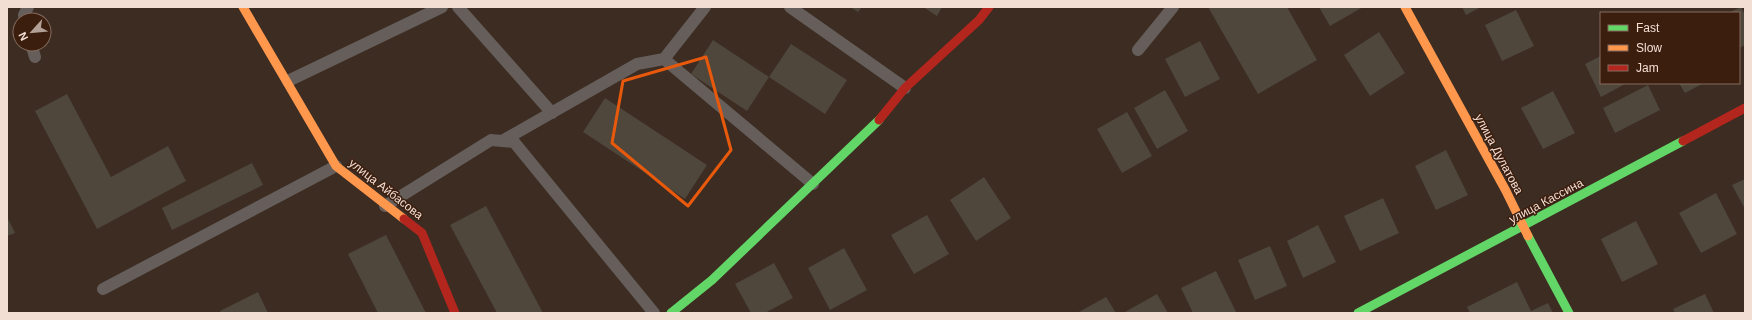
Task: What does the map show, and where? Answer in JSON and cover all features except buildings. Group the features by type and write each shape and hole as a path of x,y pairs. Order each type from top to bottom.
{"street":[{"name":"улица Айбасова","path":"243,7 288,81 336,166 422,233 455,313"},
{"path":"671,313 712,280 813,184 881,118 905,88 979,20 989,7"},
{"name":"улица Дулатова","path":"1405,7 1506,191 1523,227 1569,313"},
{"name":"улица Кассина","path":"1358,313 1523,227 1745,108"}],"lane":[{"path":"288,81 442,7"},
{"path":"458,7 552,113"},
{"path":"502,141 637,64 664,59 705,7"},
{"path":"790,7 905,88"},
{"path":"1138,50 1173,7"},
{"path":"33,52 35,57"},
{"path":"664,59 813,184"},
{"path":"386,206 491,140 514,142 654,313"},
{"path":"103,290 336,166"}],"highlighted area":[{"path":"706,57 731,150 688,206 612,143 623,81"}],"traffic: fast":[{"path":"671,313 712,280 879,120"},
{"path":"1358,313 1683,141"},
{"path":"1528,236 1569,313"}],"traffic: slow":[{"path":"243,7 336,166 404,219"},
{"path":"1405,7 1506,191 1528,236"}],"traffic: jam":[{"path":"879,120 905,88 979,20 989,7"},
{"path":"1683,141 1745,108"},
{"path":"404,219 422,233 455,313"}]}
